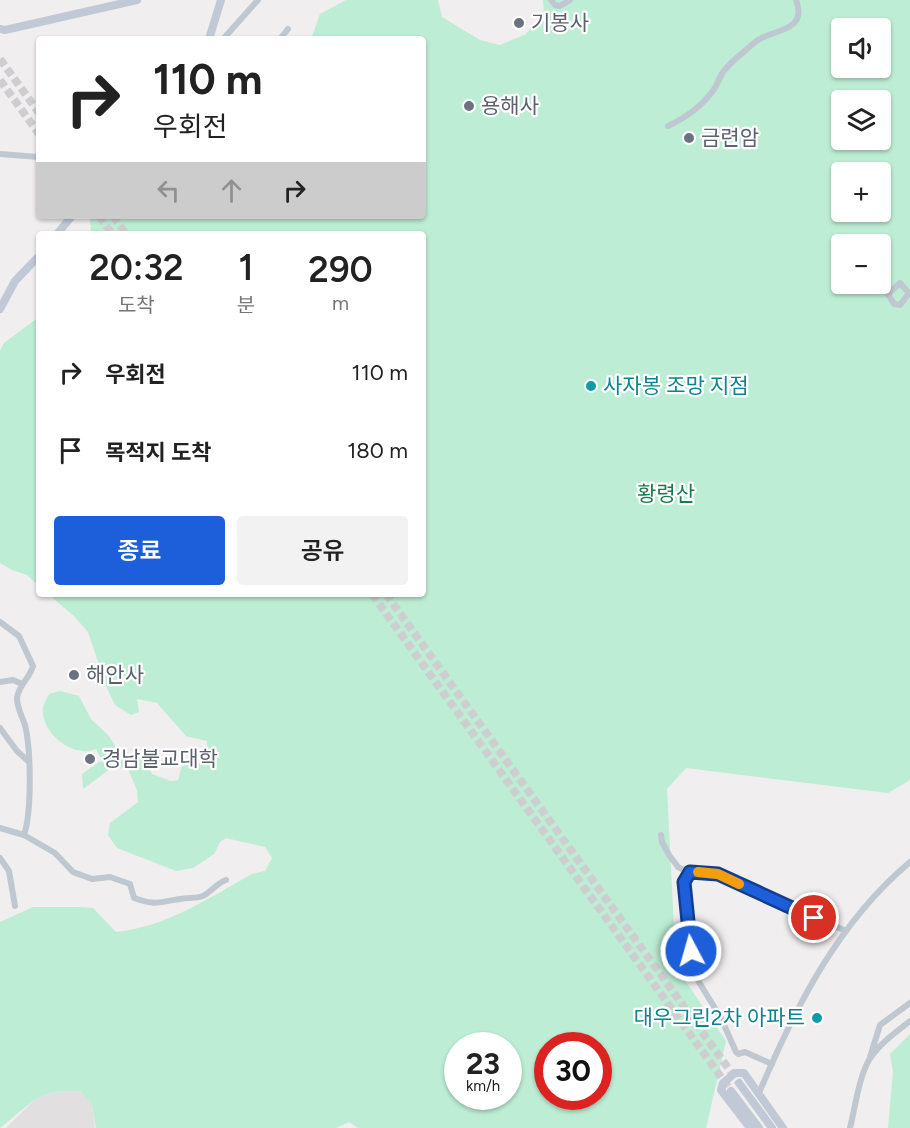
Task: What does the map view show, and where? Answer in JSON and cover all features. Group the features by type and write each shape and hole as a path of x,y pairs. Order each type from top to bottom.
{"main road":[{"path":"0,29 5,30 137,0"},
{"path":"210,36 221,0"},
{"path":"60,231 70,219"},
{"path":"0,309 15,281 36,259"},
{"path":"750,1128 720,1090 729,1077 740,1072 744,1073 783,1128"},
{"path":"739,1083 772,1128"},
{"path":"731,1091 759,1128"}],"street":[{"path":"226,36 258,0"},
{"path":"551,0 555,5 560,6 570,0"},
{"path":"668,126 686,118 698,107 712,93 724,71 757,40 782,32 792,25 798,13 796,0"},
{"path":"282,36 288,28"},
{"path":"0,154 36,157"},
{"path":"0,622 19,636 32,661 31,674 22,684 17,699 25,725 28,761 28,823 24,835"},
{"path":"0,682 13,680 22,684"},
{"path":"0,728 17,751 28,761"},
{"path":"0,828 24,835 55,853 73,872 92,879 110,877 130,884 134,898 151,904 181,898 196,898 226,879"},
{"path":"661,835 667,852 678,867 690,872 718,874 846,931"},
{"path":"0,858 9,871 15,906"},
{"path":"759,1093 786,1030 829,955 873,895 910,862"},
{"path":"690,872 684,882 694,974 721,1018 736,1052 738,1054 745,1052 772,1064"},
{"path":"850,1128 880,1025 910,1003"},
{"path":"869,1060 885,1042 910,1021"}],"shaded area":[{"path":"82,1091 92,1106 95,1128 6,1128 35,1099 53,1092"}],"green space":[{"name":"황령산","path":"346,0 438,0 442,17 480,40 500,45 526,34 544,14 543,0 910,0 910,780 888,793 686,768 667,789 676,967 726,1041 706,1128 358,1128 349,1122 336,1128 96,1128 92,1106 81,1091 53,1092 35,1099 0,1128 0,922 33,907 81,907 93,908 116,932 134,929 170,918 252,874 265,871 272,858 265,847 226,838 220,842 214,854 193,868 176,871 117,848 108,835 110,823 138,802 137,790 128,769 114,766 83,789 82,774 102,760 96,749 76,750 62,743 51,732 44,719 43,710 49,694 60,691 79,696 91,719 109,736 120,754 144,758 152,774 171,781 178,780 182,766 208,761 207,741 186,736 157,703 137,699 139,712 131,715 115,705 88,632 74,616 52,597 426,597 426,231 91,231 90,219 426,219 426,36 312,36 320,14"},
{"path":"36,319 36,583 27,575 0,563 0,351 4,343"},
{"path":"910,1034 910,1128 888,1128 893,1072 890,1054"}],"tunnel":[{"path":"0,59 36,109"},
{"path":"0,80 36,130"},
{"path":"101,219 110,231"},
{"path":"115,219 124,231"},
{"path":"374,597 731,1091"},
{"path":"388,597 739,1083"}],"slow traffic":[{"path":"698,872 718,874 739,884"}],"place":[{"name":"기봉사","path":"519,23"},
{"name":"용해사","path":"469,106"},
{"name":"금련암","path":"689,138"},
{"name":"사자봉 조망 지점","path":"591,386"},
{"name":"해안사","path":"74,675"},
{"name":"경남불교대학","path":"90,759"},
{"name":"대우그린2차 아파트","path":"817,1018"}],"route":[{"path":"691,951 684,882 690,872 718,874 814,918"}]}
